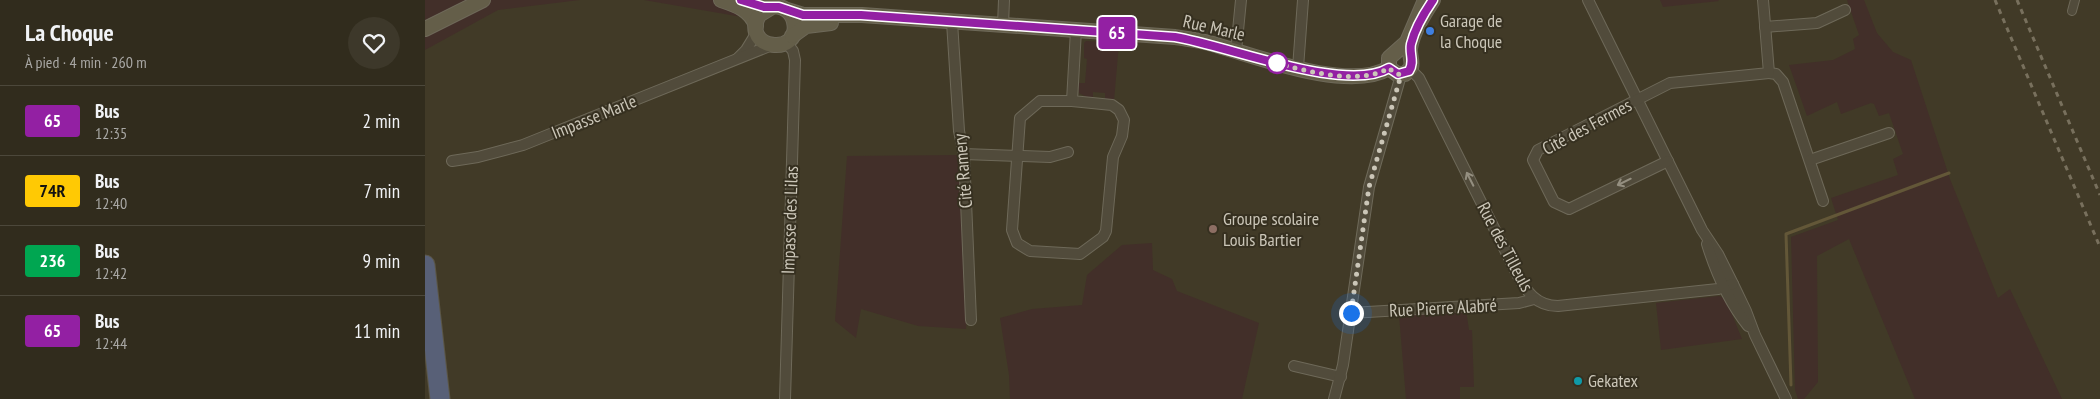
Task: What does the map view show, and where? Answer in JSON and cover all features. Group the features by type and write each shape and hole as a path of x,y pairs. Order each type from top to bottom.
{"highway":[{"path":"425,265 440,399"}],"main road":[{"path":"427,28 483,0"},
{"path":"721,0 745,10 753,18 756,29 761,40 772,45 789,39 795,24 791,15 780,6 761,12 756,29"},
{"name":"Rue Marle","path":"741,0 764,7 780,6 803,15 847,14 1175,37 1237,51 1298,68 1352,76 1379,73 1403,67"},
{"path":"1403,67 1404,51 1396,51 1407,42 1425,0"},
{"path":"1403,67 1421,19 1433,0"},
{"name":"Rue Marle","path":"789,39 804,27 811,25 877,17"}],"street":[{"path":"1003,25 1004,0"},
{"path":"1237,51 1241,0"},
{"path":"1298,68 1303,0"},
{"path":"1588,0 1702,230 1718,254 1729,286 1746,311 1755,335 1786,399"},
{"path":"1763,0 1769,73"},
{"path":"2072,10 2075,0"},
{"path":"1765,27 1817,23 1845,10"},
{"name":"Cité Ramery","path":"952,22 959,131 964,154 971,320"},
{"name":"Impasse Marle","path":"733,61 746,50 756,29"},
{"path":"1072,101 1076,30"},
{"name":"Impasse des Lilas","path":"785,399 795,60 789,39"},
{"name":"Impasse Marle","path":"452,161 478,157 523,145 772,45"},
{"path":"1334,399 1341,377 1369,187 1403,67"},
{"name":"Rue des Tilleuls","path":"1403,67 1419,78 1517,274 1534,299 1548,305 1559,306 1729,286"},
{"path":"1638,99 1676,82 1769,73 1776,74 1783,82 1823,201"},
{"name":"Cité des Fermes","path":"1638,99 1537,150 1533,160 1554,202 1569,209 1668,161"},
{"path":"1044,100 1072,101 1112,105 1119,110 1124,120 1122,136 1113,157 1107,228 1103,237 1084,252 1076,255 1029,251 1017,243 1012,230 1020,118 1036,103 1044,100"},
{"path":"1810,160 1889,133"},
{"path":"964,154 1050,158 1068,152"},
{"name":"Rue Pierre Alabré","path":"1351,313 1519,303 1534,299"},
{"path":"1294,366 1341,377"}],"shaded area":[{"path":"425,0 580,0 498,10 425,50"},
{"path":"644,0 748,0 742,17"},
{"path":"1660,0 1718,0 1719,1 1663,7"},
{"path":"1847,0 1864,0 1877,33 1893,52 1911,60 1950,179 1998,298 2010,289 2062,399 1915,399 1849,239 1817,256 1818,382 1804,399 1798,399 1795,390 1791,237 1838,220 1831,198 1898,175 1893,159 1903,154 1889,113 1879,116 1874,104 1871,103 1841,114 1837,102 1807,116 1789,65 1833,60 1855,49 1853,39 1859,35"},
{"path":"1086,41 1119,43 1114,101 1105,100 1105,93 1093,92 1093,100 1079,93 1078,83 1085,83 1087,59 1084,58 1084,43"},
{"path":"961,155 968,304 966,329 918,326 861,309 856,338 835,321 847,156"},
{"path":"1152,243 1153,270 1172,279 1177,291 1259,323 1242,399 1010,399 1009,375 1000,318 1032,309 1082,305 1087,275 1122,245"},
{"path":"1719,296 1727,302 1742,339 1661,350 1656,303"},
{"path":"1466,309 1469,330 1472,330 1474,387 1460,387 1460,399 1406,399 1399,315"}],"waterway":[{"path":"1791,385 1786,234 1949,173"}],"railway":[{"path":"1995,0 2100,247"},
{"path":"2017,0 2100,195"}],"bus line":[{"name":"65","path":"741,0 764,7 779,7 803,15 847,14 1175,37 1199,41 1313,72 1352,76 1379,73 1389,68 1398,74 1407,73 1412,63 1410,49 1413,39 1421,19 1433,0"}],"place":[{"name":"Garage de la Choque","path":"1430,31"},
{"name":"Groupe scolaire Louis Bartier","path":"1213,229"},
{"name":"Gekatex","path":"1578,381"}],"route":[{"path":"1277,63 1273,62 1286,66 1313,72 1352,76 1379,73 1389,68 1394,73 1401,75 1369,187 1351,313"}]}
